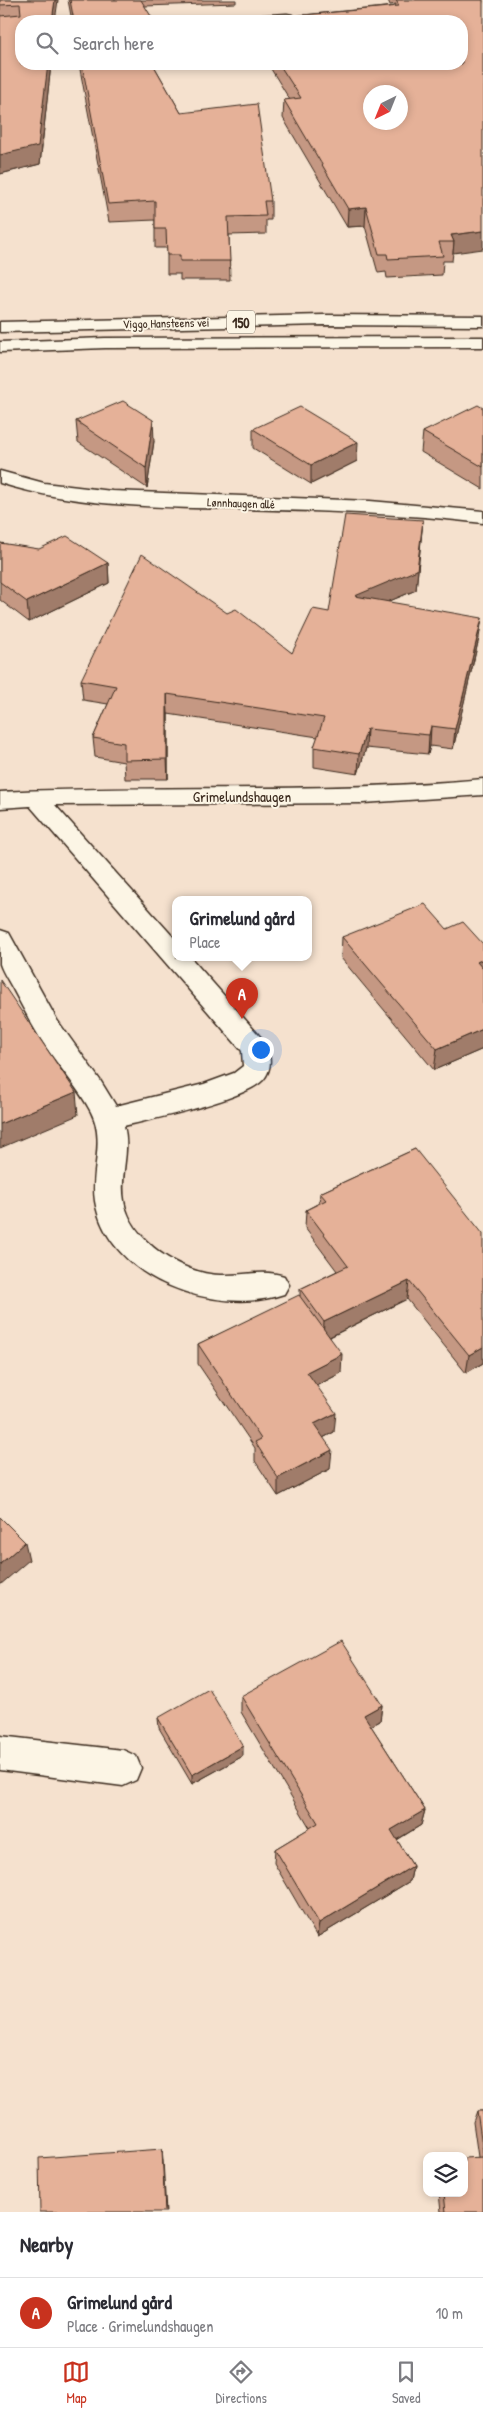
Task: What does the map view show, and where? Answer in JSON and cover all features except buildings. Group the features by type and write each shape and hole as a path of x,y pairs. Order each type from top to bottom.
{"main road":[{"name":"Viggo Hansteens vei","path":"0,327 324,320 483,321"},
{"name":"Viggo Hansteens vei","path":"0,347 332,341 483,342"},
{"name":"Lønnhaugen allé","path":"0,477 35,487 92,496 394,508 483,517"},
{"name":"Grimelundshaugen","path":"0,800 72,795 320,796 444,792 483,787"},
{"path":"36,798 172,953"},
{"path":"0,939 54,1038 94,1091 108,1119 114,1140 108,1183 109,1203 116,1223 132,1243 158,1267 192,1283 213,1287 274,1285"},
{"path":"108,1119 229,1086 252,1074 258,1062 255,1048 179,961"},
{"path":"0,1753 123,1768"}],"place":[{"name":"Grimelund gård","path":"242,1019"}]}
